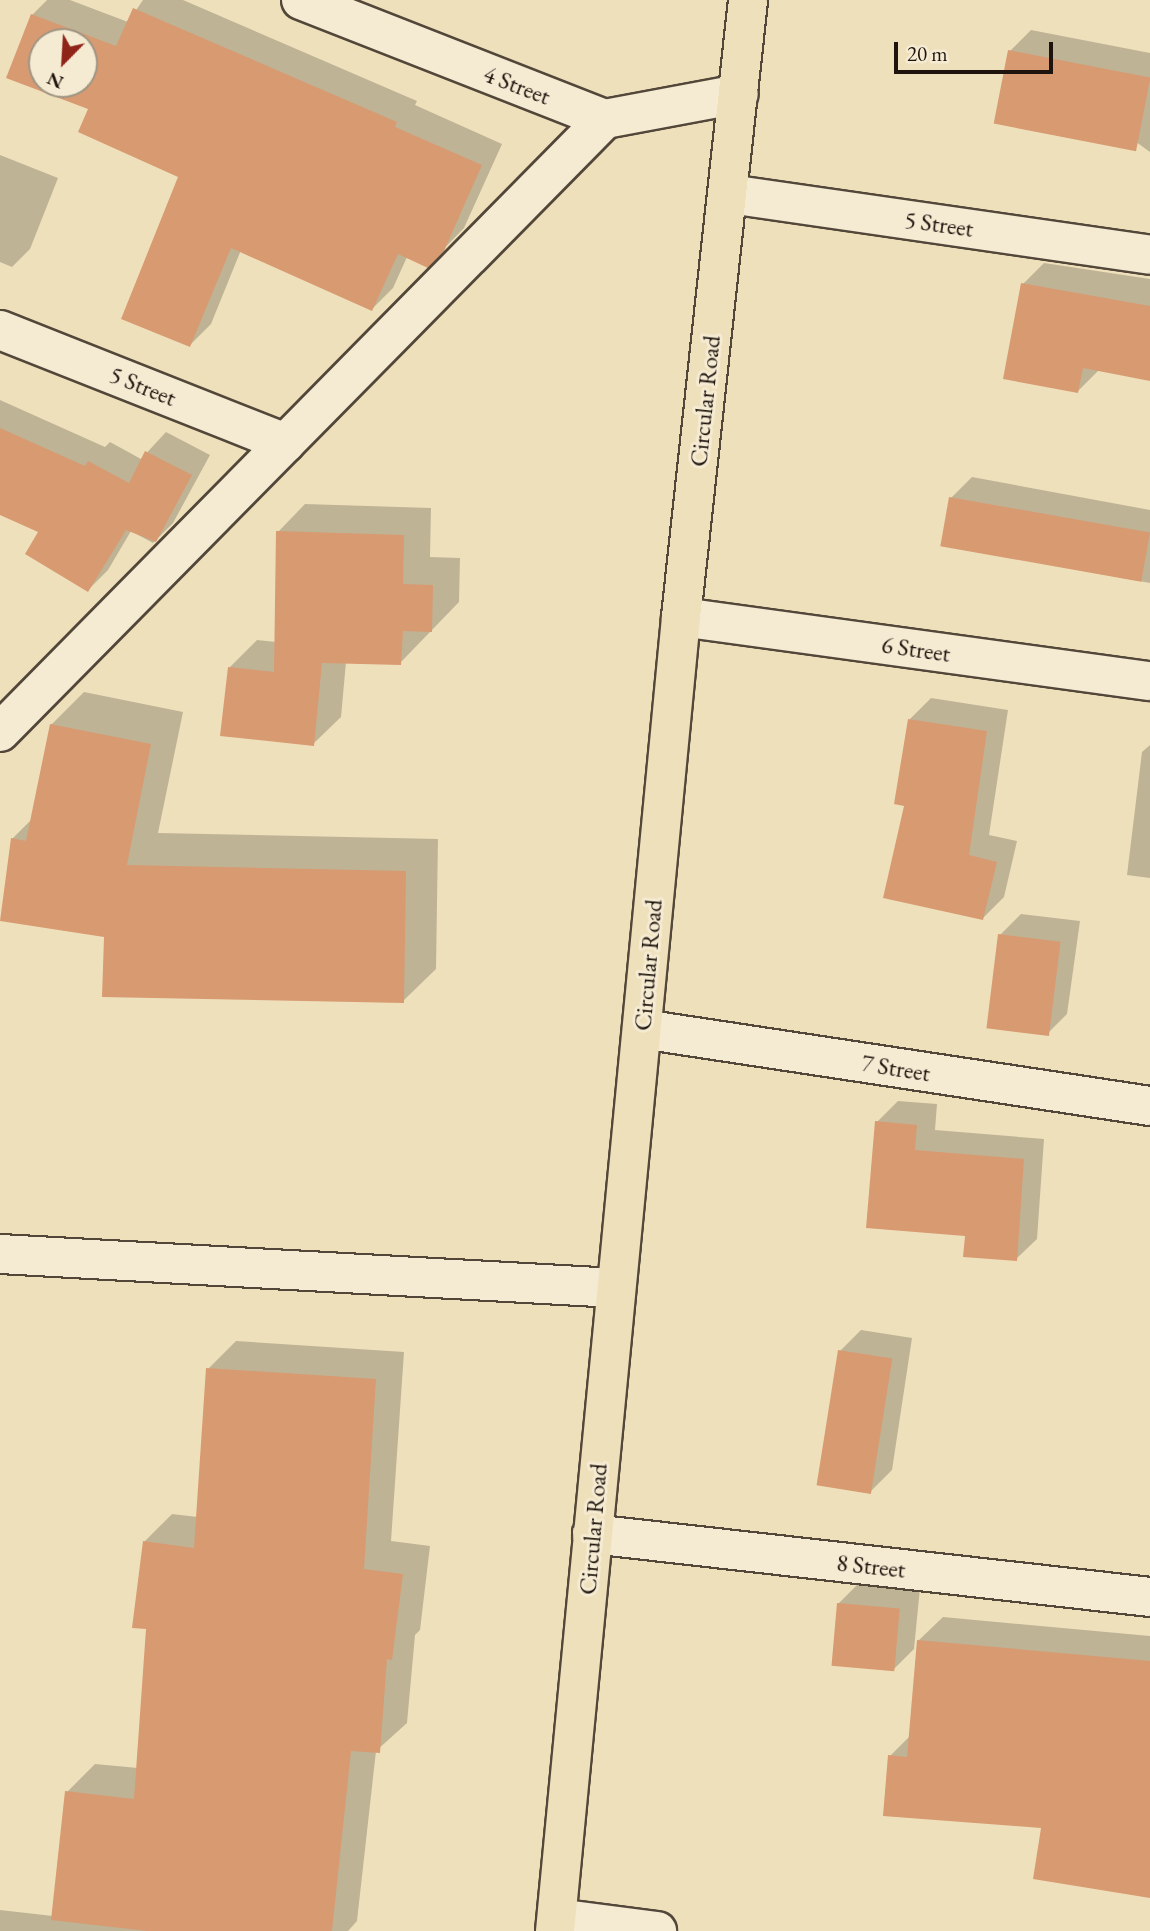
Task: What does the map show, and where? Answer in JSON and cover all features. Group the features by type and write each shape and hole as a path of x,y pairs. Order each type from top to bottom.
{"main road":[{"name":"Circular Road","path":"556,1924 681,617 748,0"}],"street":[{"name":"4 Street","path":"301,0 605,119"},
{"path":"0,732 605,119 739,94"},
{"name":"5 Street","path":"729,194 1150,255"},
{"name":"5 Street","path":"0,330 285,443"},
{"name":"6 Street","path":"681,617 1150,681"},
{"name":"7 Street","path":"642,1029 1150,1106"},
{"path":"0,1254 616,1288"},
{"name":"8 Street","path":"592,1534 1150,1597"},
{"path":"556,1924 657,1931"}],"building":[{"path":"133,8 397,122 395,127 482,165 444,251 428,268 398,254 372,311 231,248 190,347 121,319 178,177 78,132 88,109 59,98 98,98 98,39 116,46"},
{"path":"31,14 68,28 28,28 28,86 6,78"},
{"path":"1008,50 1150,78 1136,151 994,124"},
{"path":"1021,283 1150,306 1150,381 1083,368 1078,393 1003,379"},
{"path":"0,428 85,466 88,461 129,483 145,451 192,475 156,542 126,530 88,592 25,554 38,532 0,515"},
{"path":"949,497 1150,532 1141,582 940,546"},
{"path":"276,531 404,535 403,584 433,585 432,632 403,631 401,665 322,663 314,746 220,736 228,667 274,672"},
{"path":"908,719 987,731 969,855 997,862 983,920 883,898 904,806 894,804"},
{"path":"50,724 151,744 127,865 406,871 404,1003 102,997 104,937 0,921 11,838 26,841"},
{"path":"998,934 1061,942 1049,1036 986,1028"},
{"path":"875,1121 917,1125 915,1150 1024,1159 1017,1261 963,1257 965,1236 866,1228"},
{"path":"838,1350 892,1359 871,1494 817,1485"},
{"path":"206,1368 376,1379 364,1569 403,1574 392,1660 387,1659 380,1753 351,1751 332,1931 147,1931 51,1920 65,1791 134,1799 146,1629 132,1628 143,1541 194,1548"},
{"path":"837,1603 900,1608 894,1671 832,1666"},
{"path":"917,1640 1150,1661 1150,1898 1033,1879 1041,1828 883,1816 888,1755 907,1757"}]}
